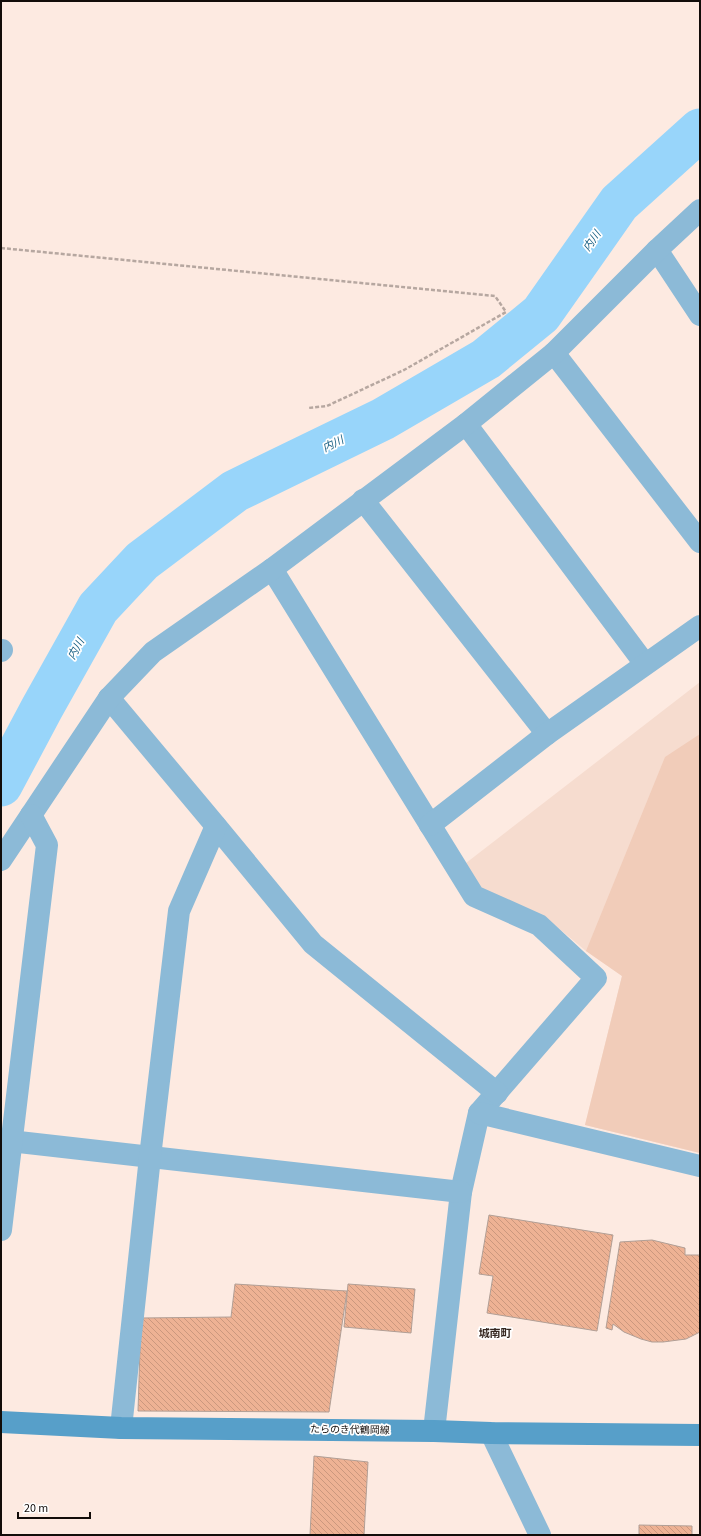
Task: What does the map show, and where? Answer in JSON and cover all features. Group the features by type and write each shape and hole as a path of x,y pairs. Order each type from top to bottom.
{"main road":[{"name":"たらのき代鶴岡線","path":"1,1422 121,1428 700,1435"}],"street":[{"path":"1,860 109,698 153,652 272,569 466,424 554,353 657,250 700,210"},
{"path":"657,250 700,315"},
{"path":"554,353 700,542"},
{"path":"466,424 645,664"},
{"path":"363,500 547,734"},
{"path":"272,569 474,896 539,925 596,978 479,1113 462,1192 434,1431"},
{"path":"430,825 547,734 700,626"},
{"path":"109,698 313,944 497,1093"},
{"path":"1,1230 6,1141 47,845 31,815"},
{"path":"121,1428 150,1157 179,911 216,826"},
{"path":"479,1113 700,1166"},
{"path":"6,1141 462,1192"},
{"path":"491,1433 540,1535"}],"path":[{"path":"1,248 495,296 506,312 404,370 327,406 308,408"}],"shaded area":[{"path":"700,682 700,1153 585,1125 622,976 586,951 544,916 481,888 466,863"},
{"path":"700,734 700,1153 585,1125 622,976 586,951 665,757"}],"building":[{"path":"489,1215 613,1235 597,1331 487,1313 493,1276 479,1274"},
{"path":"652,1240 685,1248 685,1255 700,1255 700,1332 686,1339 652,1342 624,1332 613,1324 612,1330 606,1328 620,1242"},
{"path":"235,1284 347,1291 329,1412 138,1411 141,1318 231,1317"},
{"path":"348,1284 415,1289 411,1333 344,1327"},
{"path":"314,1456 368,1462 364,1535 310,1535"},
{"path":"639,1525 692,1526 692,1535 639,1535"}],"waterway":[{"name":"内川","path":"1,785 98,608 142,561 235,491 383,419 486,359 541,314 619,203 700,130"}],"district":[{"name":"城南町","path":"495,1333"}]}
